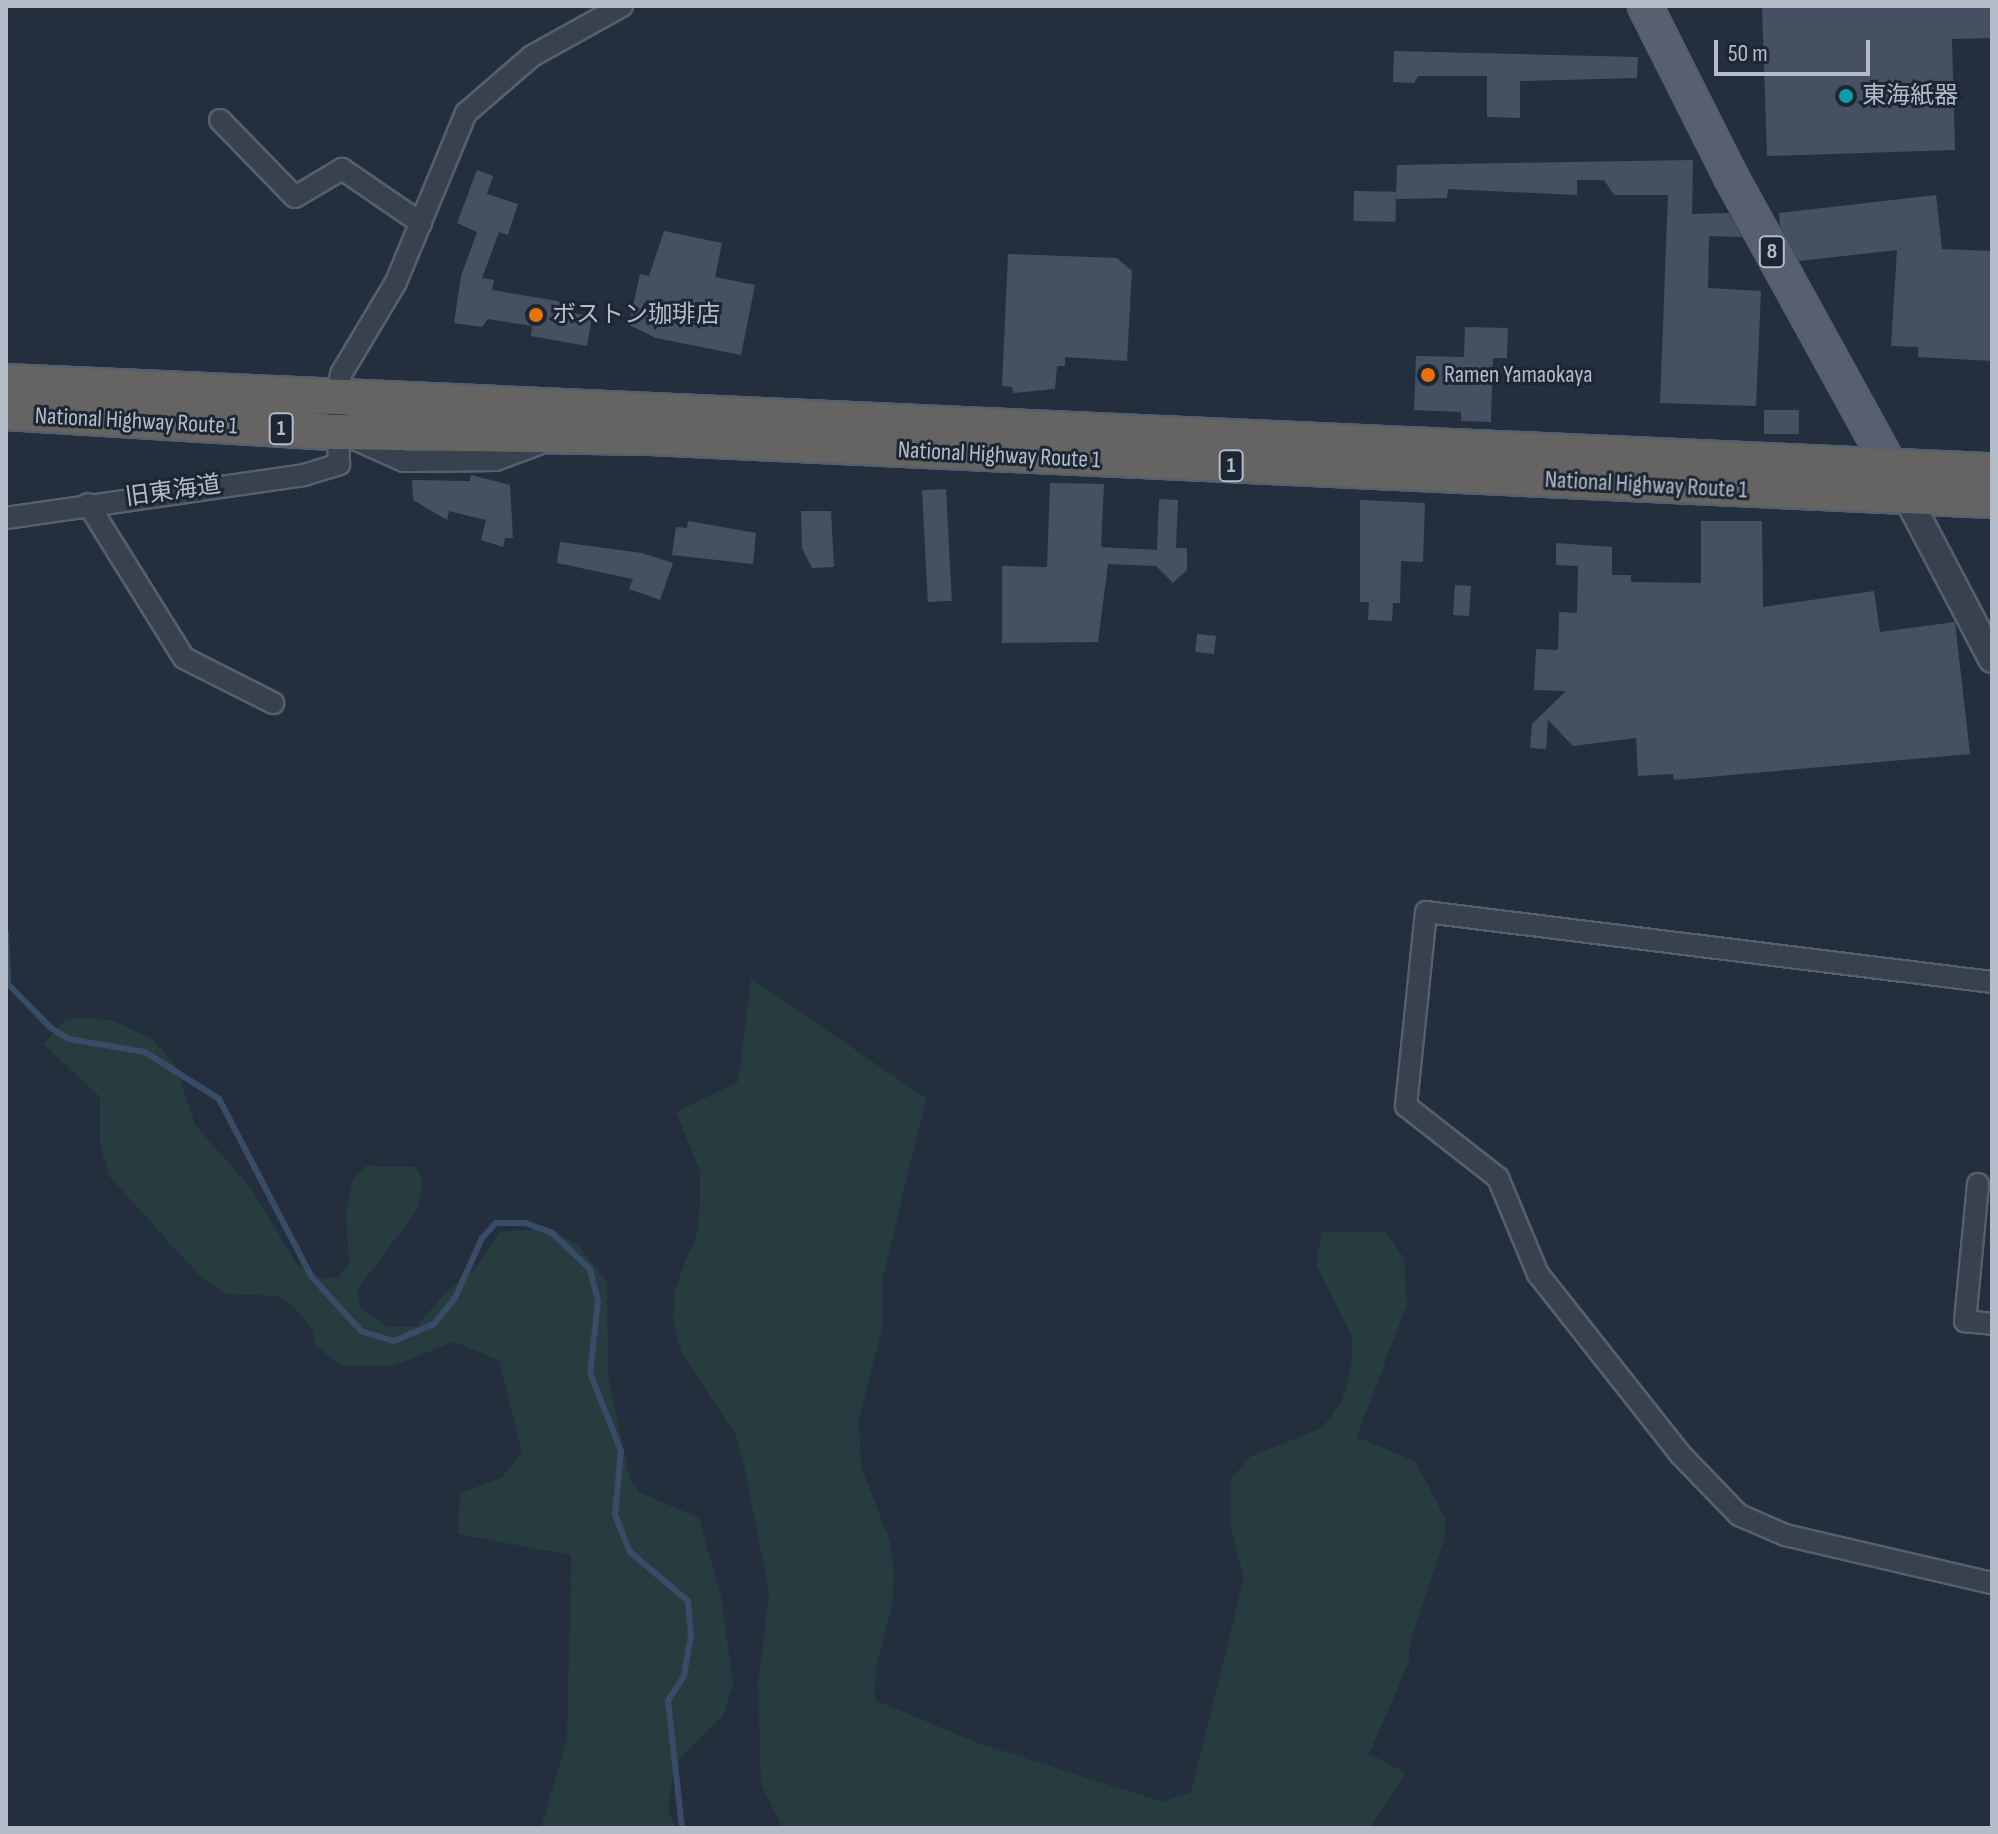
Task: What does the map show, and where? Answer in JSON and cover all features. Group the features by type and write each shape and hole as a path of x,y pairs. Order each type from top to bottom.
{"highway":[{"name":"National Highway Route 1","path":"6,382 337,432 1029,443 1525,465 1992,500"},
{"name":"National Highway Route 1","path":"6,412 337,432 1029,443"},
{"name":"National Highway Route 1","path":"1525,465 1887,465 1992,471"}],"main road":[{"name":"8","path":"1645,6 1887,465 1906,495"}],"street":[{"path":"556,437 496,460 404,461 337,432 341,374 396,282 466,113 532,56 622,6"},
{"path":"220,120 295,197 342,169 421,223"},
{"name":"旧東海道","path":"6,518 304,475 337,432"},
{"path":"1906,495 1992,659"},
{"path":"88,504 184,658 273,703"},
{"path":"1992,982 1426,912 1406,1106 1498,1178 1538,1274 1663,1434 1739,1515 1785,1535 1992,1583"},
{"path":"1978,1184 1965,1321 1992,1324"}],"green space":[{"path":"751,979 926,1098 882,1282 882,1329 859,1419 861,1466 890,1541 894,1575 892,1606 876,1669 875,1700 978,1743 1162,1802 1191,1792 1244,1577 1231,1530 1230,1480 1251,1456 1322,1428 1341,1403 1351,1370 1352,1337 1316,1264 1322,1232 1386,1232 1404,1258 1407,1304 1357,1437 1416,1462 1445,1518 1446,1534 1409,1646 1409,1662 1369,1754 1406,1773 1370,1828 783,1828 761,1784 758,1686 769,1592 744,1465 735,1434 682,1353 673,1321 674,1291 697,1233 700,1203 700,1171 676,1112 738,1082"},
{"path":"79,1018 112,1020 152,1039 174,1063 196,1126 251,1188 298,1266 324,1279 339,1277 349,1264 346,1213 353,1179 366,1166 415,1167 423,1179 417,1210 357,1290 360,1306 385,1326 416,1327 446,1292 473,1272 500,1232 549,1228 578,1245 607,1282 608,1375 630,1480 641,1493 699,1518 722,1600 733,1687 722,1717 674,1765 668,1811 676,1828 541,1828 567,1739 571,1555 458,1534 460,1494 502,1477 522,1453 499,1360 454,1342 392,1366 342,1366 316,1346 312,1329 291,1304 277,1296 228,1294 201,1277 109,1176 100,1145 100,1097 43,1044 64,1021"}],"building":[{"name":"東海紙器","path":"1762,6 1992,6 1992,38 1952,39 1955,150 1767,156"},
{"path":"1394,51 1638,57 1637,78 1520,81 1520,118 1487,117 1487,76 1418,76 1414,83 1393,82"},
{"path":"1693,160 1692,214 1729,213 1742,237 1709,236 1708,288 1761,291 1756,406 1660,403 1668,195 1614,195 1604,180 1577,180 1577,195 1448,189 1447,198 1396,199 1397,165"},
{"path":"477,170 493,176 487,194 518,204 508,235 499,232 482,278 494,280 492,290 576,304 574,313 592,317 587,346 531,336 532,326 488,319 482,327 454,323 461,276 477,232 457,223"},
{"path":"1354,191 1396,192 1395,222 1353,221"},
{"path":"1936,195 1942,249 1992,251 1992,361 1918,357 1918,347 1891,346 1897,250 1799,261 1780,227 1779,213"},
{"path":"664,231 722,243 715,277 755,285 741,355 656,338 629,325 640,274 649,276"},
{"path":"1008,254 1117,258 1132,271 1127,361 1065,357 1065,366 1057,366 1055,389 1013,393 1012,387 1002,386"},
{"path":"1465,327 1508,328 1507,358 1493,358 1491,422 1461,421 1461,412 1414,410 1416,356 1464,357"},
{"path":"1764,410 1799,410 1799,434 1764,434"},
{"path":"471,475 510,485 513,538 505,538 503,547 481,540 486,520 449,511 447,520 413,500 412,480 470,481"},
{"path":"1050,483 1104,484 1101,547 1157,550 1159,499 1178,500 1176,548 1187,548 1187,570 1173,583 1156,566 1108,564 1098,642 1002,643 1002,566 1047,567"},
{"path":"946,489 952,601 928,602 922,490"},
{"path":"1360,500 1425,503 1423,562 1401,561 1400,603 1393,603 1392,621 1368,620 1369,602 1360,602"},
{"path":"801,511 831,511 834,567 812,568 802,548"},
{"path":"688,521 756,533 753,564 672,555 676,527 687,528"},
{"path":"1701,521 1762,521 1763,607 1874,591 1880,632 1955,622 1970,754 1674,780 1673,774 1638,776 1636,738 1573,746 1548,720 1546,749 1530,748 1532,724 1566,691 1534,690 1536,649 1558,650 1559,612 1577,613 1578,566 1556,565 1556,543 1612,547 1612,575 1631,575 1631,582 1701,583"},
{"path":"560,542 642,553 673,563 660,600 629,589 633,579 557,563"},
{"path":"1455,585 1471,586 1469,616 1453,615"},
{"path":"1197,634 1216,636 1214,654 1195,652"}],"waterway":[{"path":"6,933 8,984 51,1028 69,1039 145,1052 219,1099 311,1276 361,1331 394,1341 434,1324 455,1298 482,1238 496,1223 525,1223 552,1233 590,1269 598,1301 590,1373 621,1451 615,1515 630,1552 688,1601 691,1635 684,1676 668,1701 682,1828"}],"place":[{"name":"東海紙器","path":"1846,96"},
{"name":"ボストン珈琲店","path":"536,315"},
{"name":"Ramen Yamaokaya","path":"1428,375"}]}
